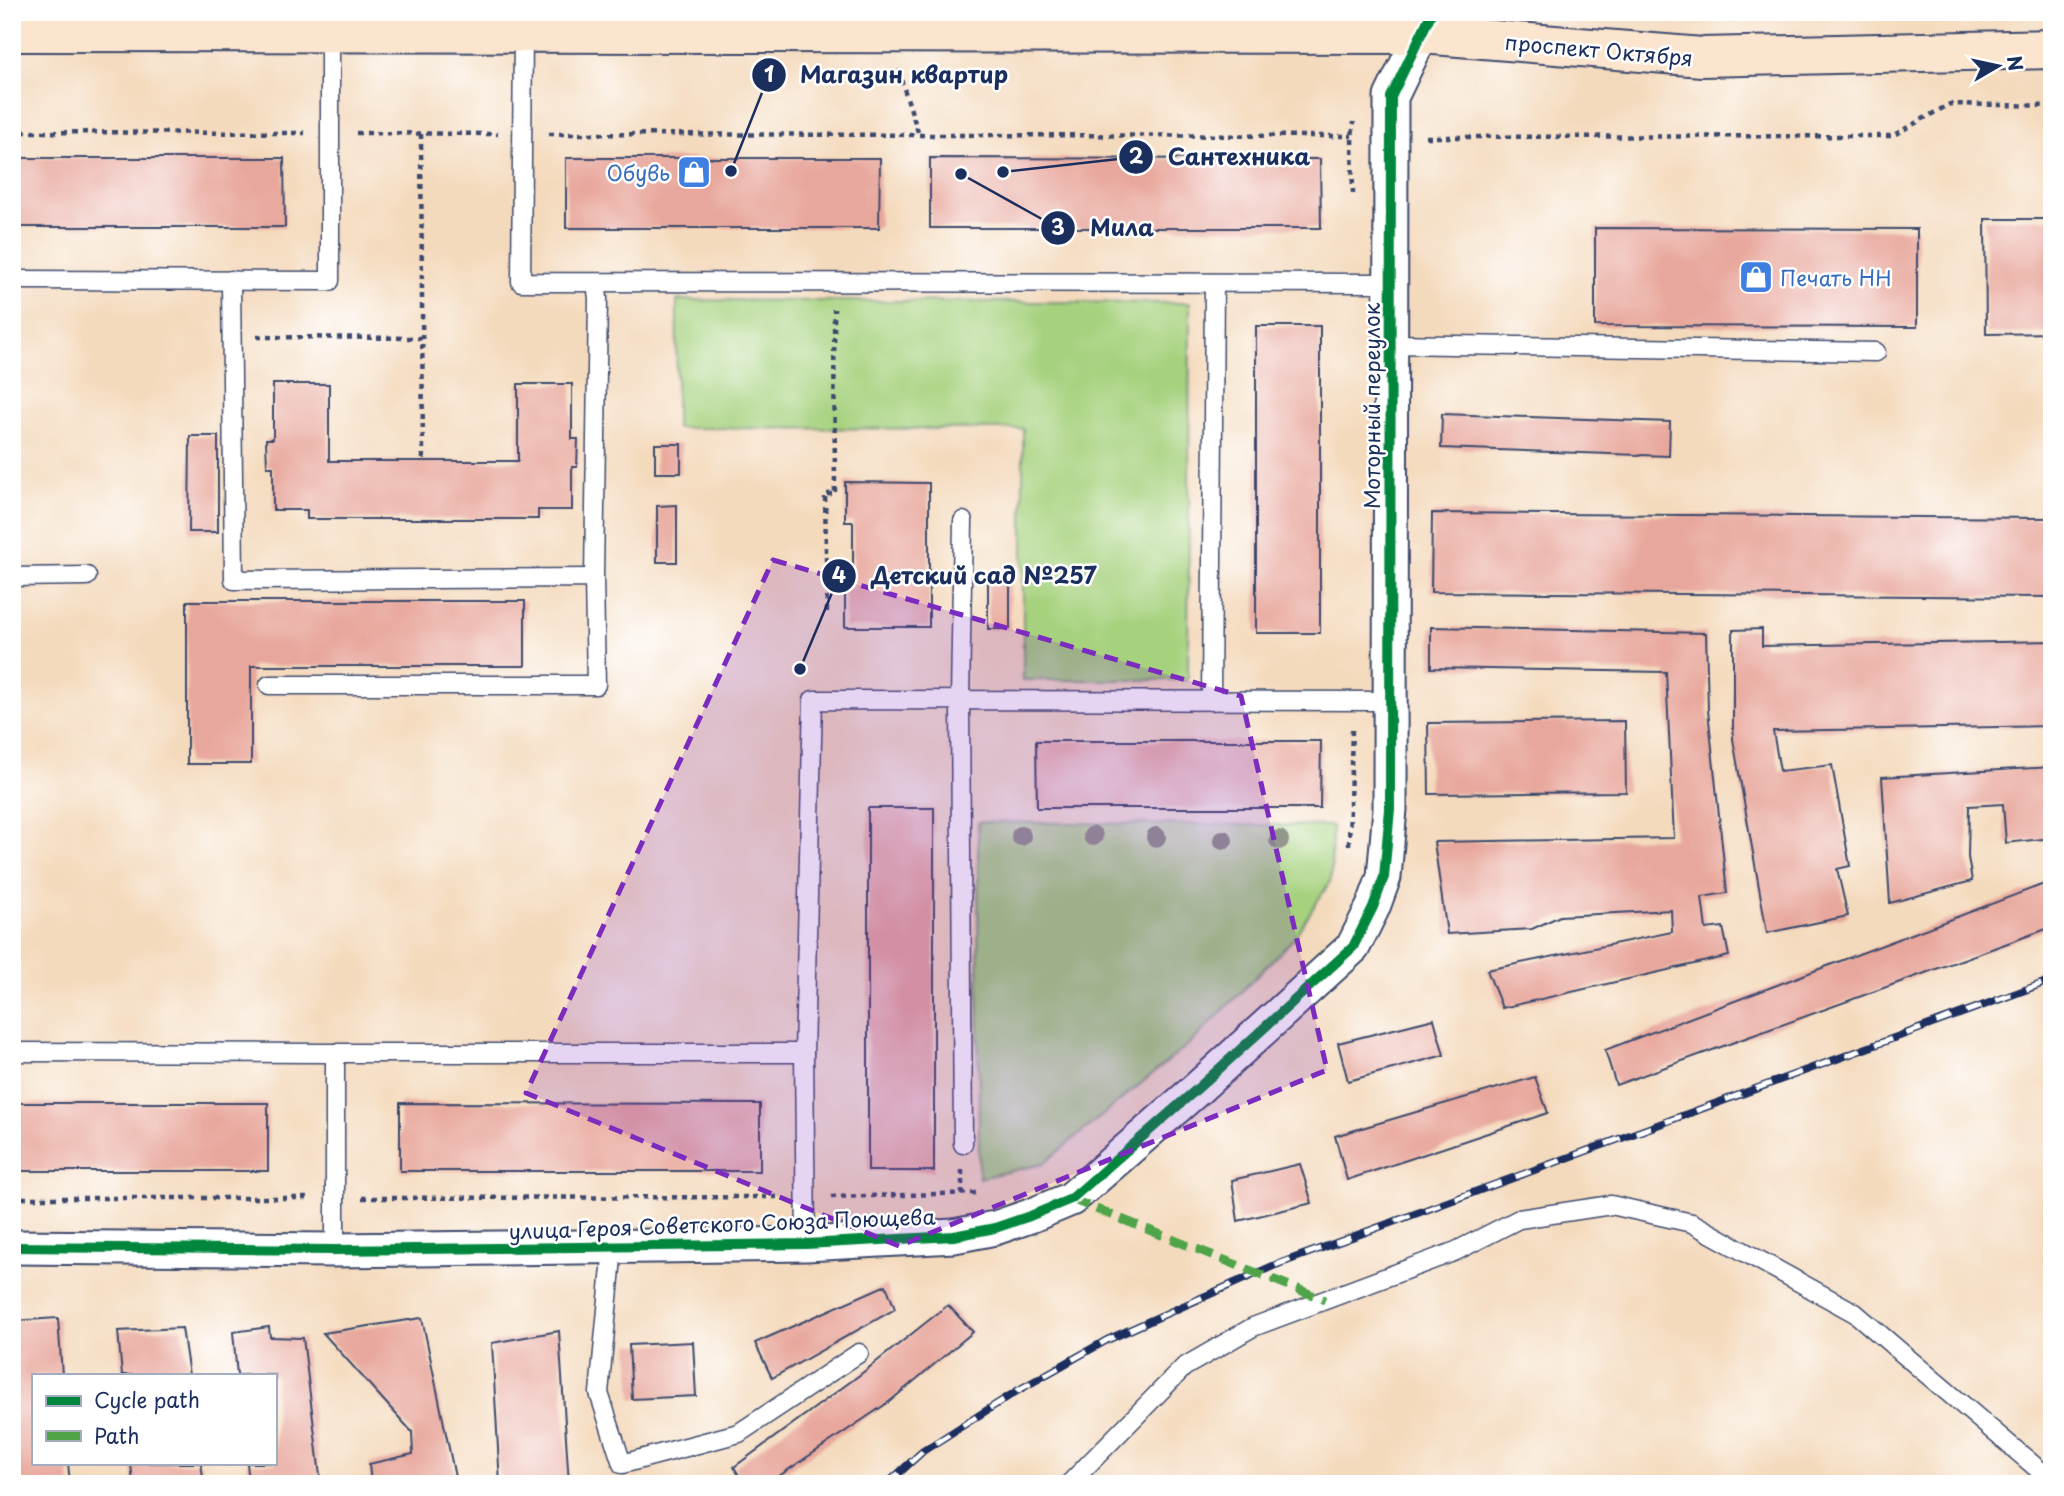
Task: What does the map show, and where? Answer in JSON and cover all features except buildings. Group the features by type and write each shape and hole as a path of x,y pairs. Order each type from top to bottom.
{"main road":[{"name":"проспект Октября","path":"12,32 117,22 330,33 523,33 725,23 886,34 1427,23 1702,57 2052,50"}],"street":[{"name":"Моторный переулок","path":"1390,809 1391,97 1427,23"},
{"name":"улица Героя Советского Союза Поющева","path":"12,1247 335,1250 806,1244 954,1236 995,1228 1071,1199 1353,947 1384,877 1390,809"}],"lane":[{"path":"12,280 330,281 330,33"},
{"path":"523,33 521,282 1390,283"},
{"path":"230,280 234,580 594,578"},
{"path":"269,685 596,685 596,283"},
{"path":"1211,701 1214,283"},
{"path":"1390,344 1876,352"},
{"path":"962,1144 960,700 963,521"},
{"path":"12,577 87,576"},
{"path":"806,1244 804,1053 813,700 1391,701"},
{"path":"12,1052 804,1053"},
{"path":"335,1054 335,1250"},
{"path":"1069,1484 1184,1367 1254,1326 1456,1251 1519,1219 1611,1205 1692,1223 1855,1312 2052,1481"},
{"path":"613,1247 599,1393 622,1464 739,1433 859,1353"}],"path":[{"path":"886,34 919,135"},
{"path":"1425,137 1892,136 1950,104 2052,106"},
{"path":"12,132 1360,136"},
{"path":"421,134 423,461"},
{"path":"827,612 825,494 835,494 833,283"},
{"path":"232,337 422,338"},
{"path":"12,1198 806,1197 962,1195 987,1192"}],"highlighted area":[{"path":"773,560 1241,696 1327,1070 899,1246 526,1093"}],"green space":[{"path":"677,300 1190,303 1188,680 1023,680 1023,429 676,428"},
{"path":"978,822 1332,826 1331,880 1293,939 1195,1039 1043,1164 979,1178"}],"railway":[{"path":"887,1484 923,1451 1017,1391 1107,1340 1273,1266 2052,980"}],"marked path":[{"path":"1071,1199 1325,1300"}],"cycle path":[{"path":"12,1247 335,1250 806,1244 954,1236 995,1228 1071,1199 1353,947 1384,877 1390,809 1391,97 1432,12"}],"place":[{"name":"Магазин квартир","path":"731,171"},
{"name":"Обувь","path":"694,172"},
{"name":"Сантехника","path":"1003,172"},
{"name":"Мила","path":"961,174"},
{"name":"Печать НН","path":"1756,277"},
{"name":"Детский сад №257","path":"800,669"}]}
